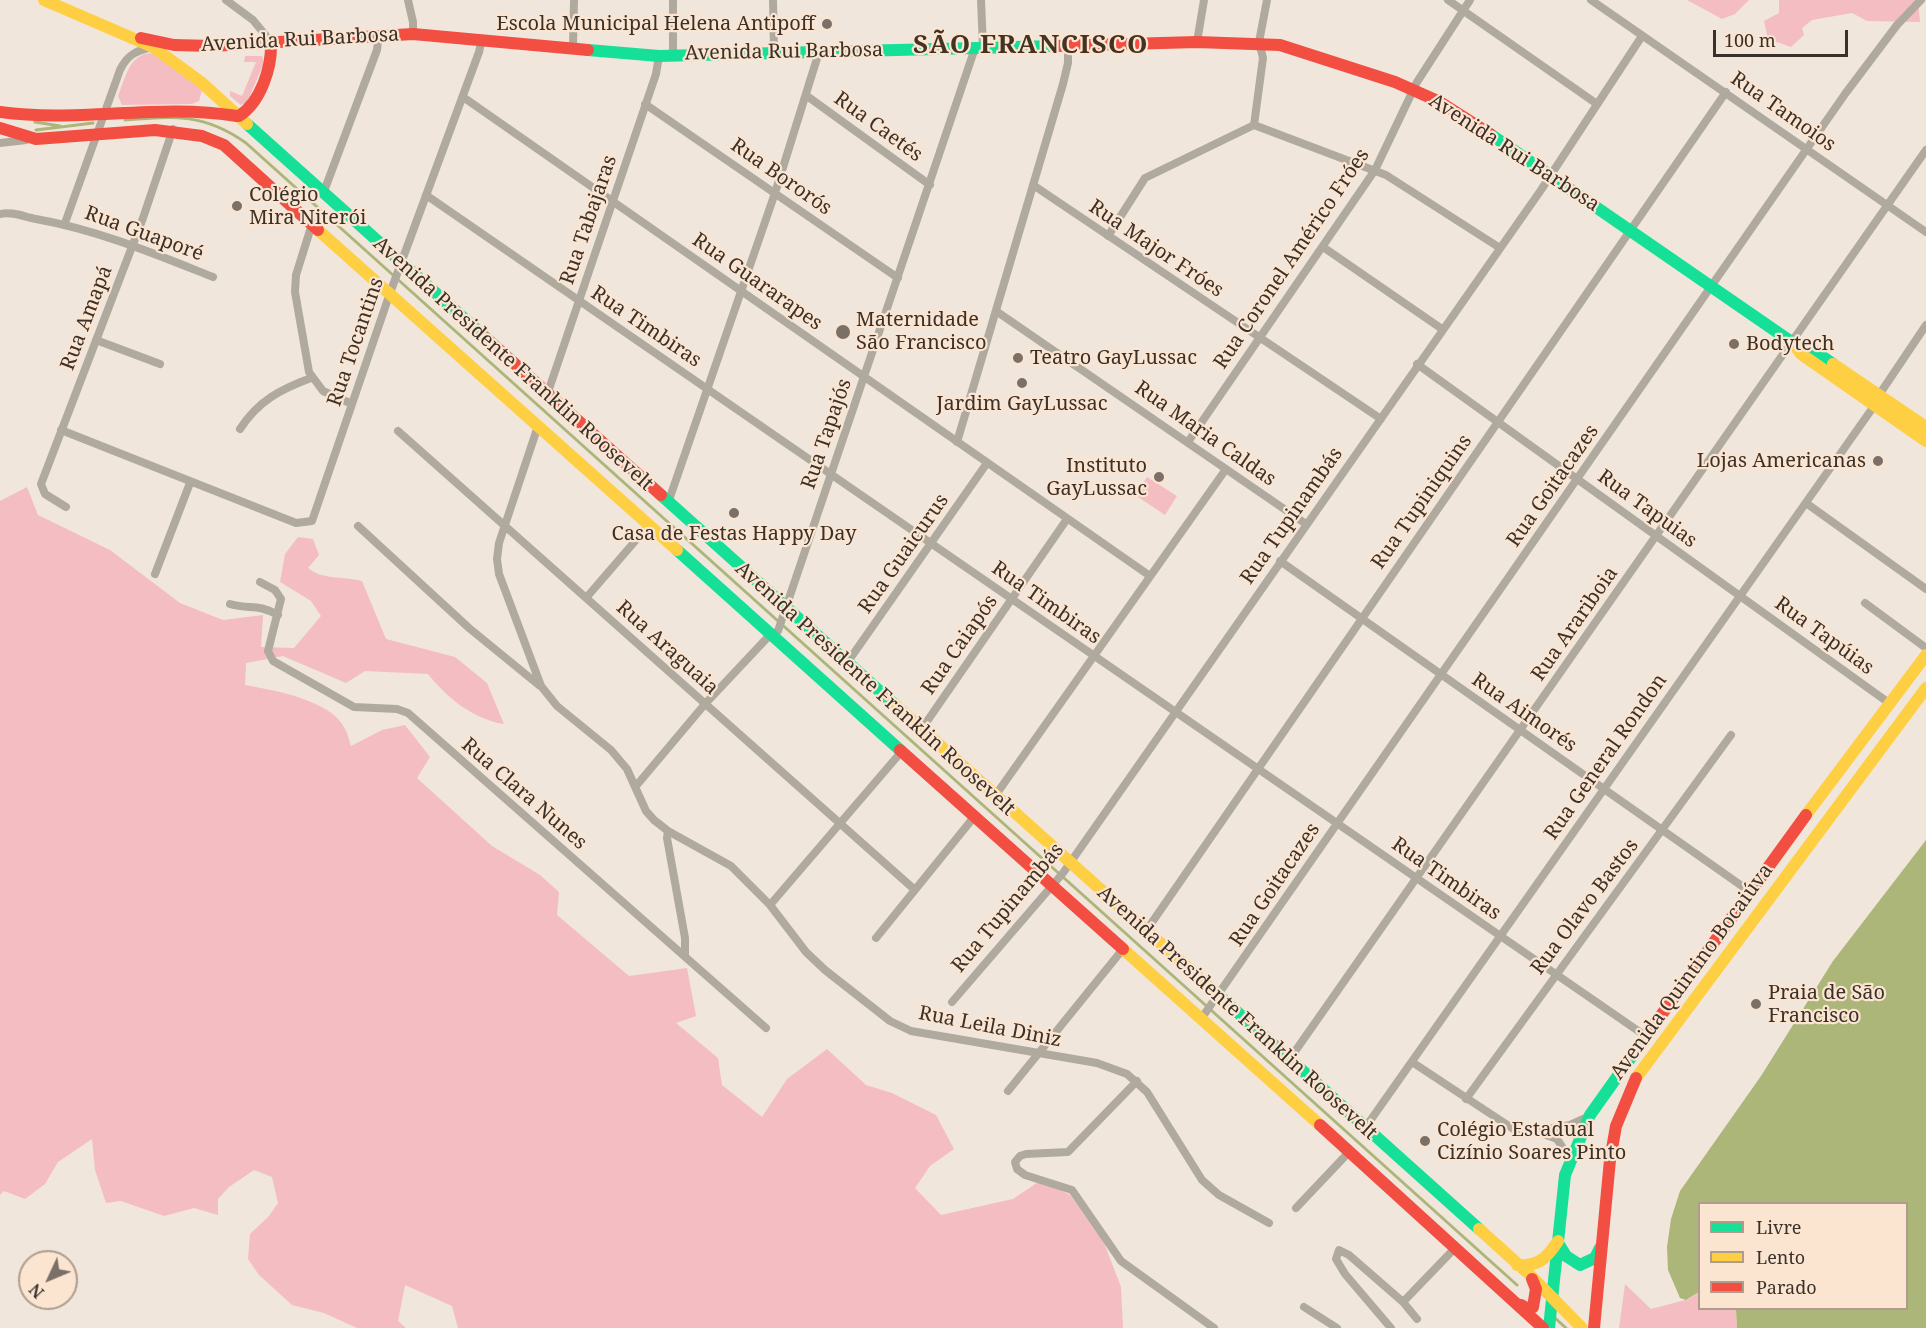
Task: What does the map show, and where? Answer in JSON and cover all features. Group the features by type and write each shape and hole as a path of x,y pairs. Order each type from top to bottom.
{"main road":[{"name":"Avenida Rui Barbosa","path":"44,0 126,34 159,51"},
{"name":"Avenida Rui Barbosa","path":"126,34 165,43 212,46 379,34 413,34 658,56 1197,42 1259,42 1291,48 1414,89 1463,115 1793,343 1807,346 1926,441"},
{"path":"0,112 45,117 195,108 239,116 250,110 272,58 271,42"},
{"name":"Avenida Presidente Franklin Roosevelt","path":"159,51 201,82 323,194 399,268 547,395 668,503 784,613 847,663 995,796 1066,868 1146,931 1210,1008 1349,1152 1543,1328"},
{"path":"195,108 205,96 201,82"},
{"path":"105,113 137,132"},
{"path":"0,128 34,140"},
{"name":"Avenida Presidente Franklin Roosevelt","path":"34,140 173,129 197,132 224,145 312,224 392,288 538,426 774,633 974,817 1054,884 1123,949 1289,1060 1529,1274 1582,1328"},
{"name":"Avenida Rui Barbosa","path":"1877,400 1926,427"},
{"name":"Avenida Quintino Bocaiúva","path":"1549,1328 1562,1189 1570,1159 1590,1115 1647,1038 1749,891 1926,655"},
{"name":"Avenida Quintino Bocaiúva","path":"1594,1328 1612,1148 1631,1086 1926,688"},
{"path":"1517,1264 1529,1267 1538,1265 1558,1242 1563,1254 1571,1262 1580,1265 1595,1258 1602,1243"},
{"path":"1520,1305 1526,1308 1533,1307 1536,1289 1529,1274"}],"street":[{"path":"226,0 253,20 271,42"},
{"path":"408,0 413,34"},
{"path":"573,47 574,0"},
{"path":"673,0 673,55"},
{"path":"773,0 774,52"},
{"path":"979,48 981,0"},
{"path":"1197,42 1204,0"},
{"path":"1254,125 1263,58 1259,42 1267,0"},
{"path":"1448,0 1597,104"},
{"name":"Rua Coronel Américo Fróes","path":"1188,442 1376,170 1414,89 1470,0"},
{"name":"Rua Tamoios","path":"1591,0 1926,232"},
{"name":"Rua Goitacazes","path":"1210,1008 1807,148 1883,43 1921,0"},
{"path":"323,194 378,50 379,34"},
{"name":"Rua Tupinambás","path":"952,1002 1066,868 1551,175 1642,36"},
{"name":"Rua Tocantins","path":"190,483 296,523 312,521 399,268 463,97 482,39"},
{"path":"957,442 1063,84 1068,63 1068,45"},
{"name":"Rua Tapajós","path":"636,786 705,704 774,633 784,613 979,48"},
{"path":"65,223 124,61 141,49 159,51"},
{"path":"668,503 775,193 819,52"},
{"name":"Rua Tabajaras","path":"547,395 645,104 658,56"},
{"name":"Rua Tupiniquins","path":"1146,931 1726,92"},
{"name":"Rua Caetés","path":"807,96 930,185"},
{"name":"Rua Guararapes","path":"463,97 1150,576"},
{"name":"Rua Bororós","path":"645,104 898,278"},
{"path":"1108,236 1145,178 1254,125 1376,170 1500,248"},
{"name":"Rua Amapá","path":"66,507 45,494 41,488 61,430 133,245 173,129"},
{"path":"0,143 34,140"},
{"name":"Rua Arariboia","path":"1289,1060 1926,150"},
{"name":"Rua Major Fróes","path":"1033,186 1381,419"},
{"name":"Rua Timbiras","path":"426,195 1647,1038"},
{"name":"Rua Guaporé","path":"0,214 16,213 65,223 133,245 213,277"},
{"path":"312,224 296,275 295,292 311,378 323,391 352,404"},
{"path":"1323,247 1442,329"},
{"name":"Rua Maria Caldas","path":"996,311 1306,524"},
{"name":"Rua General Rondon","path":"1365,1128 1806,503 1926,325"},
{"path":"96,340 160,363"},
{"name":"Rua Tapuias","path":"1417,364 1740,596"},
{"path":"240,429 248,416 266,399 279,390 311,378"},
{"path":"538,426 496,559 499,574 541,686"},
{"path":"61,430 190,483 155,574"},
{"name":"Rua Araguaia","path":"398,431 915,890"},
{"name":"Rua Guaicurus","path":"847,663 987,463"},
{"path":"995,796 1226,469"},
{"path":"1806,503 1926,588"},
{"name":"Rua Caiapós","path":"921,730 1067,519"},
{"path":"586,598 649,525"},
{"path":"358,526 469,628 541,686 557,706 611,750 627,769 636,786"},
{"name":"Rua Aimorés","path":"1280,561 1749,891"},
{"name":"Rua Clara Nunes","path":"260,582 280,595 278,615 268,651 273,662 354,707 397,709 408,713 539,831 686,954 766,1028"},
{"name":"Rua Tapúias","path":"1740,596 1889,703"},
{"path":"1865,603 1926,648"},
{"path":"230,604 244,608 257,606 278,615"},
{"name":"Rua Olavo Bastos","path":"1466,1099 1731,735"},
{"path":"770,905 902,751"},
{"name":"Rua Leila Diniz","path":"636,786 646,811 668,831 731,866 770,905 806,952 890,1021 933,1037 1112,1067 1137,1081 1167,1120 1202,1180 1218,1195 1269,1223"},
{"path":"876,939 974,817"},
{"path":"668,831 667,838 686,954"},
{"path":"1008,1091 1123,949"},
{"path":"1412,1062 1521,1134 1570,1125 1590,1115"},
{"path":"1137,1081 1068,1152 1026,1154 1020,1156 1015,1162 1017,1169 1025,1175 1072,1190 1121,1261 1214,1328"},
{"path":"1538,1132 1557,1139 1570,1159"},
{"path":"1296,1208 1349,1152"},
{"path":"1403,1302 1456,1247"},
{"path":"1390,1328 1345,1274 1336,1255 1339,1250 1349,1255 1403,1302 1417,1319"},
{"path":"1304,1307 1337,1328"}],"shaded area":[{"path":"1687,0 1749,0 1735,14 1722,19"},
{"path":"1779,0 1918,0 1920,22 1867,21 1852,13 1812,20 1802,28 1804,35 1791,47 1768,39 1764,21 1779,13"},
{"path":"151,53 169,62 202,90 199,101 192,104 122,105 118,96 129,68 138,58"},
{"path":"245,56 262,56 264,63 247,102 241,105 230,96 230,91 242,96 256,62 244,62"},
{"path":"1147,477 1177,496 1165,515 1135,495"},
{"path":"27,487 38,515 110,550 180,603 223,620 263,615 261,647 294,648 321,616 311,601 280,582 285,554 298,537 313,539 319,555 308,568 326,576 362,581 386,639 455,657 487,683 504,724 471,712 452,699 428,674 365,671 346,683 283,656 246,663 245,685 301,698 328,711 345,729 351,746 382,730 405,725 430,757 417,778 492,846 540,875 559,892 557,915 629,976 687,968 696,1016 676,1023 718,1058 722,1085 762,1117 787,1079 827,1049 866,1085 892,1093 936,1115 954,1149 930,1166 915,1188 941,1215 1013,1199 1041,1180 1070,1195 1104,1243 1121,1287 1123,1328 458,1328 452,1306 405,1285 398,1321 406,1328 357,1328 324,1313 292,1305 259,1275 248,1259 250,1234 269,1216 278,1203 272,1177 254,1170 229,1187 218,1199 218,1215 194,1208 164,1216 121,1201 106,1203 95,1170 92,1139 58,1162 45,1184 25,1199 4,1191 0,1195 0,501"},
{"path":"1926,840 1926,1328 1737,1328 1736,1310 1908,1310 1908,1202 1698,1202 1698,1293 1686,1300 1680,1298 1668,1270 1667,1247 1671,1219 1680,1191 1761,1076 1833,961"},
{"path":"1625,1284 1651,1309 1689,1299 1698,1293 1698,1310 1736,1310 1737,1328 1619,1328"}],"waterway":[{"path":"125,120 174,118 202,121 231,133 246,143 1517,1285"},
{"path":"35,122 60,126"},
{"path":"36,130 93,123"},
{"path":"1555,1318 1566,1328"}],"traffic: fast":[{"path":"588,50 659,56 1055,46"},
{"path":"247,124 486,338"},
{"path":"1490,134 1793,343 1807,346 1833,364"},
{"path":"661,495 894,704"},
{"path":"677,550 900,750"},
{"path":"1216,993 1479,1229"},
{"path":"1549,1328 1565,1175 1590,1115 1654,1025"},
{"path":"1558,1243 1566,1256 1580,1265 1595,1258 1600,1248"}],"traffic: slow":[{"path":"44,0 153,47 201,82 247,124"},
{"path":"318,230 677,550"},
{"path":"1793,343 1801,354 1926,441"},
{"path":"1833,364 1926,427"},
{"path":"1806,815 1926,655"},
{"path":"1636,1078 1926,688"},
{"path":"894,704 1216,993"},
{"path":"1123,949 1320,1125"},
{"path":"1479,1229 1529,1274 1582,1328"},
{"path":"1517,1265 1536,1263 1550,1252 1558,1241"}],"traffic: jam":[{"path":"141,38 174,45 212,46 413,34 588,50"},
{"path":"239,116 247,110 264,83 270,62 271,42"},
{"path":"1055,46 1197,42 1280,45 1395,82 1440,102 1490,134"},
{"path":"0,112 59,115 178,111 237,116"},
{"path":"0,128 36,139 155,130 202,136 224,145 318,230"},
{"path":"486,338 661,495"},
{"path":"900,750 1123,949"},
{"path":"1654,1025 1806,815"},
{"path":"1594,1328 1610,1160 1616,1126 1636,1078"},
{"path":"1320,1125 1543,1328"},
{"path":"1521,1305 1526,1308 1533,1307 1536,1289 1532,1279"}],"place":[{"name":"Escola Municipal Helena Antipoff","path":"827,24"},
{"name":"Colégio Mira Niterói","path":"237,206"},
{"name":"Maternidade São Francisco","path":"843,332"},
{"name":"Bodytech","path":"1734,344"},
{"name":"Teatro GayLussac","path":"1018,358"},
{"name":"Jardim GayLussac","path":"1022,383"},
{"name":"Lojas Americanas","path":"1878,461"},
{"name":"Instituto GayLussac","path":"1159,477"},
{"name":"Casa de Festas Happy Day","path":"734,513"},
{"name":"Praia de São Francisco","path":"1756,1004"},
{"name":"Colégio Estadual Cizínio Soares Pinto","path":"1425,1141"}],"district":[{"name":"SÃO FRANCISCO","path":"1031,46"}]}
